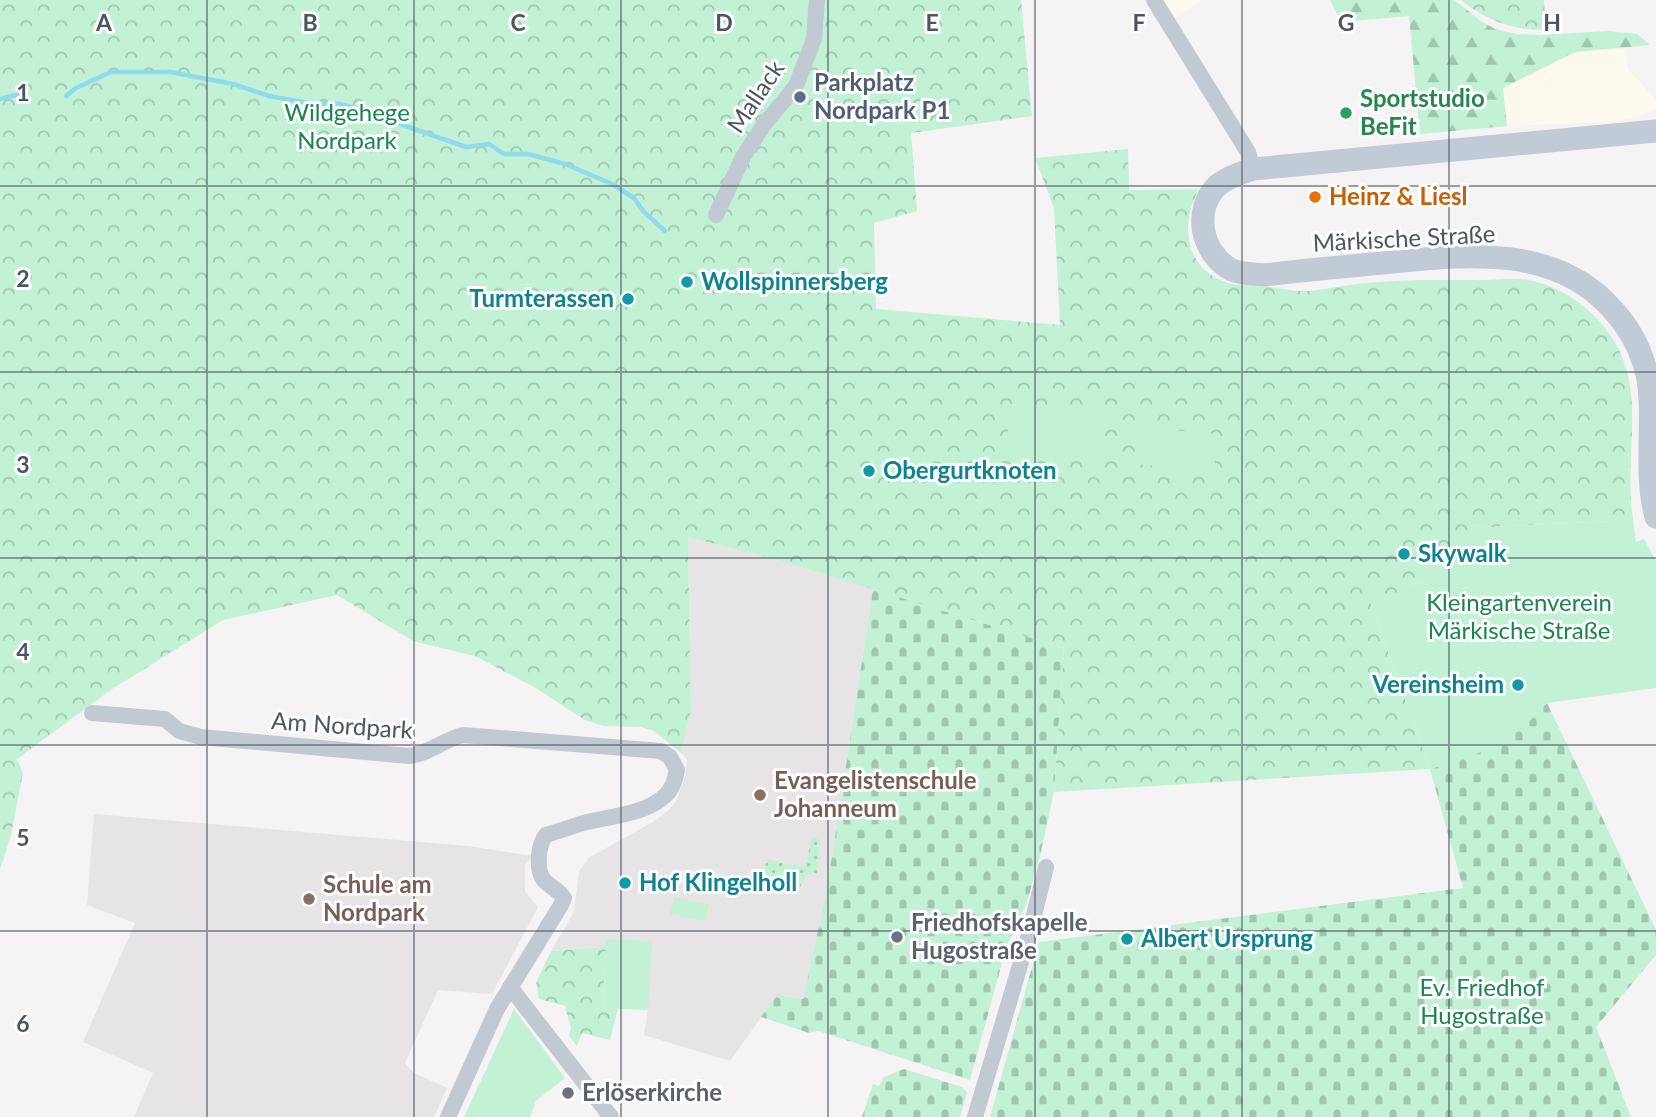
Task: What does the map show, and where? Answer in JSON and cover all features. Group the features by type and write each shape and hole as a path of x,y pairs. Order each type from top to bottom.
{"main road":[{"name":"Märkische Straße","path":"1656,131 1253,169 1219,185 1210,197 1202,229 1209,248 1231,269 1244,273 1265,275 1432,258 1483,257 1520,259 1540,264 1556,269 1588,286 1621,319 1635,340 1647,372 1652,407 1650,485 1656,517"}],"street":[{"name":"Mallack","path":"716,215 743,157 763,126 796,86 814,38 817,0"},
{"path":"1154,0 1248,152 1253,169"},
{"name":"Am Nordpark","path":"92,713 165,719 179,731 201,737 409,756 424,754 450,738 463,735 661,751 670,757 677,770 674,782 667,794 653,804 582,823 547,835 543,840 540,862 543,880 564,898 510,987"},
{"path":"975,1117 1029,935 1046,867"},
{"path":"448,1117 496,1009 510,987 611,1117"}],"shaded area":[{"path":"1158,0 1203,0 1171,20"},
{"path":"1626,48 1628,69 1656,100 1656,108 1639,117 1611,122 1507,126 1503,88 1575,52"},
{"name":"Evangelistenschule Johanneum","path":"688,537 873,589 827,889 803,999 777,995 730,1061 644,1035 648,1010 606,939 606,947 551,951 574,912 579,871 590,857 653,822 669,810 676,801 685,777 687,759 681,753 691,711"},
{"path":"94,814 468,846 533,856 525,864 525,892 538,907 492,994 438,990 405,1063 414,1073 447,1088 434,1117 134,1117 153,1073 83,1042 135,923 87,905"}],"green space":[{"name":"Wildgehege Nordpark","path":"0,0 1021,0 1032,116 911,133 917,211 874,223 876,309 1060,325 1054,208 1035,158 1128,149 1129,190 1199,189 1189,216 1190,243 1201,266 1225,282 1304,291 1396,281 1516,279 1558,290 1585,307 1616,344 1625,366 1632,413 1632,511 1612,521 1489,527 1475,525 1427,579 1371,604 1430,769 1054,792 1064,648 781,561 688,537 691,711 681,753 654,731 641,727 603,726 585,720 534,687 475,656 413,641 337,595 223,620 112,689 17,759 23,773 10,839 0,869"},
{"path":"1330,0 1454,0 1495,29 1516,34 1608,31 1637,34 1650,45 1575,52 1503,88 1507,126 1420,134 1409,16 1341,22"},
{"path":"1461,0 1544,0 1546,30 1500,23 1480,14"},
{"path":"1010,404 1104,412 1100,460 1006,451"},
{"path":"1138,427 1217,434 1214,472 1135,464"},
{"name":"Kleingartenverein Märkische Straße","path":"1632,511 1636,542 1644,539 1656,561 1656,688 1547,703 1526,725 1498,744 1470,757 1430,769 1371,604 1427,579 1475,525 1489,527 1612,521"},
{"path":"873,589 1064,648 1054,792 1026,905 1006,948 970,1080 818,1031 809,1033 761,1017 777,995 803,999 827,889"},
{"name":"Ev. Friedhof Hugostraße","path":"1547,703 1656,930 1656,955 1596,1027 1631,1117 990,1117 1039,942 1463,888 1430,769 1494,745 1520,728"},
{"path":"812,837 820,840 817,874 806,875 800,887 762,878 760,872 765,868 767,859 805,868"},
{"path":"674,897 709,904 705,921 670,914"},
{"path":"606,939 652,941 648,1010 603,1008"},
{"path":"606,947 603,1007 618,1009 610,1040 582,1033 577,1046 569,1036 571,1028 565,1006 539,999 536,983 551,951"},
{"path":"514,1009 565,1078 536,1101 530,1117 464,1117"},
{"path":"904,1069 962,1087 967,1092 960,1117 862,1117 873,1084 879,1086 884,1077"}],"waterway":[{"path":"66,96 76,88 111,72 170,72 233,84 269,96 308,103 340,104 466,147 489,144 504,154 528,154 565,164 612,184 634,198 644,212 665,231"},
{"path":"0,99 23,93"}],"place":[{"name":"Parkplatz Nordpark P1","path":"800,97"},
{"name":"Sportstudio BeFit","path":"1346,113"},
{"name":"Heinz & Liesl","path":"1315,197"},
{"name":"Wollspinnersberg","path":"687,282"},
{"name":"Turmterassen","path":"628,299"},
{"name":"Obergurtknoten","path":"869,471"},
{"name":"Skywalk","path":"1404,554"},
{"name":"Vereinsheim","path":"1518,685"},
{"name":"Evangelistenschule Johanneum","path":"760,795"},
{"name":"Hof Klingelholl","path":"625,883"},
{"name":"Schule am Nordpark","path":"309,899"},
{"name":"Friedhofskapelle Hugostraße","path":"897,937"},
{"name":"Albert Ursprung","path":"1127,939"},
{"name":"Erlöserkirche","path":"568,1093"}]}
